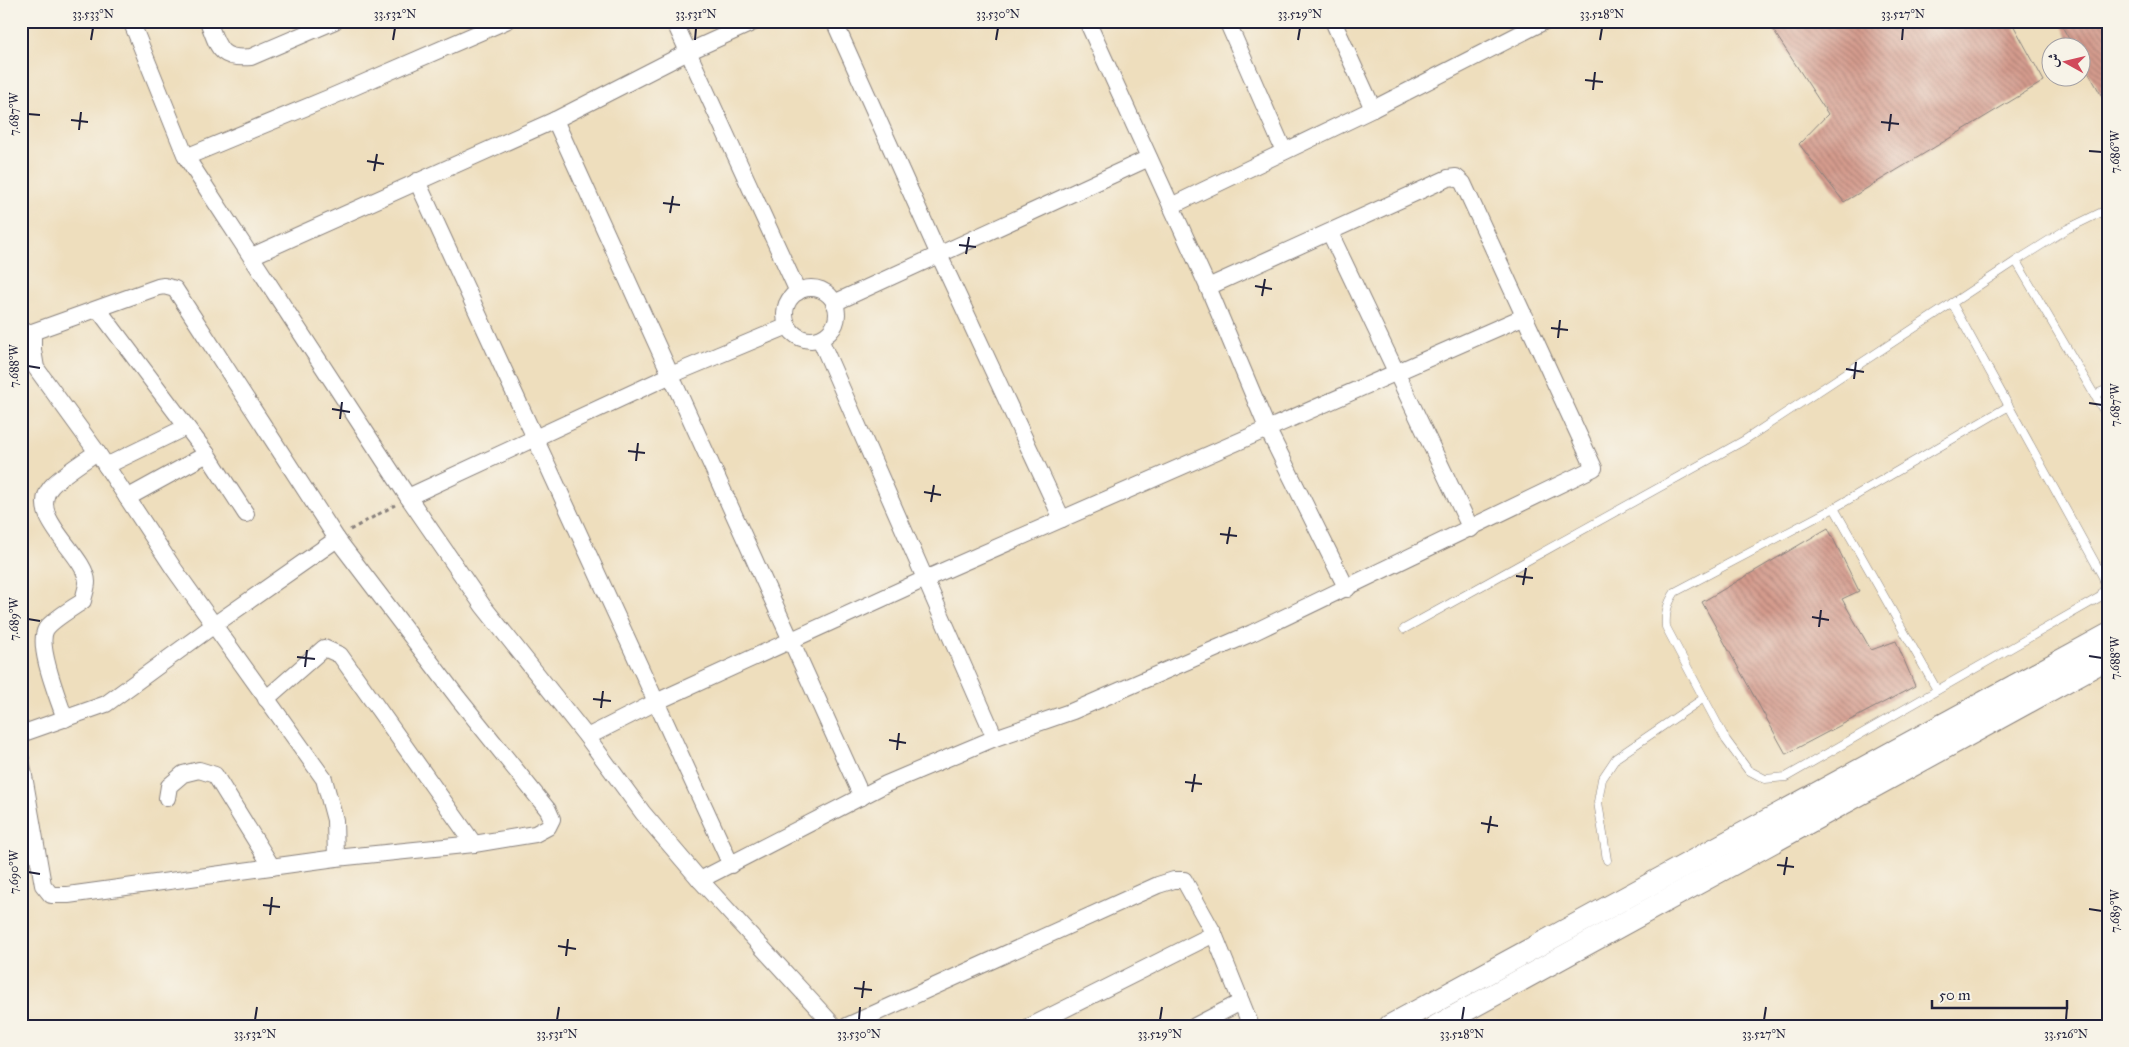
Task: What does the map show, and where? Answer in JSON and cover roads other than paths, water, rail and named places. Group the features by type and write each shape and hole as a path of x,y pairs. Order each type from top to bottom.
{"street":[{"path":"131,21 186,157 408,497 483,606 587,737 643,813 700,880 834,1026"},
{"path":"208,21 218,46 226,55 236,58 251,57 335,21"},
{"path":"186,157 331,98 506,21"},
{"path":"674,21 798,292"},
{"path":"252,256 556,120 688,52 756,21"},
{"path":"834,21 939,255 1062,519"},
{"path":"1087,21 1208,287 1268,430 1347,589"},
{"path":"1227,21 1284,151"},
{"path":"1333,21 1373,110"},
{"path":"1171,206 1373,110 1545,21"},
{"path":"556,120 862,796"},
{"path":"834,303 1149,158"},
{"path":"700,880 886,784 995,738 1072,711 1252,634 1594,468 1463,183 1456,177 1448,178 1208,287"},
{"path":"417,181 730,865"},
{"path":"1330,233 1398,372 1471,529"},
{"path":"21,759 43,885 51,895 68,895 336,858 474,844 535,834 548,827 552,819 548,810 458,698 342,535 176,289 164,286 158,287 27,334 33,350 36,368 97,452 214,624 324,780 335,820 336,858"},
{"path":"806,288 815,288 830,296 834,303 837,312 833,328 820,339 805,340 792,332 788,326 785,311 792,297 806,288"},
{"path":"98,309 206,454 246,514"},
{"path":"587,737 656,702 925,580 1525,316"},
{"path":"408,497 671,375 788,326"},
{"path":"820,339 995,738"},
{"path":"106,466 186,427"},
{"path":"65,719 44,654 43,638 46,629 83,601 87,581 82,569 47,516 45,502 50,487 97,452"},
{"path":"127,498 206,454"},
{"path":"21,734 106,704 214,624 342,535"},
{"path":"1390,1026 2108,635"},
{"path":"266,699 324,648 340,655 474,844"},
{"path":"1437,1026 2108,658"},
{"path":"167,798 169,786 183,774 199,770 215,775 272,867"},
{"path":"848,1026 1113,905 1174,880 1184,880 1214,934 1251,1026"},
{"path":"1030,1026 1214,934"},
{"path":"1195,1026 1241,1002"}],"lane":[{"path":"1404,629 1743,441 1952,302 2068,229 2108,209"},
{"path":"2016,262 2108,418"},
{"path":"1952,302 2103,577 2105,587 2100,597 1786,776 1765,779 1748,770 1726,740 1666,628 1666,609 1675,592 1834,508 2009,406"},
{"path":"2094,395 2108,389"},
{"path":"1834,508 1937,690"},
{"path":"1607,860 1598,802 1602,779 1616,758 1704,698"}]}
